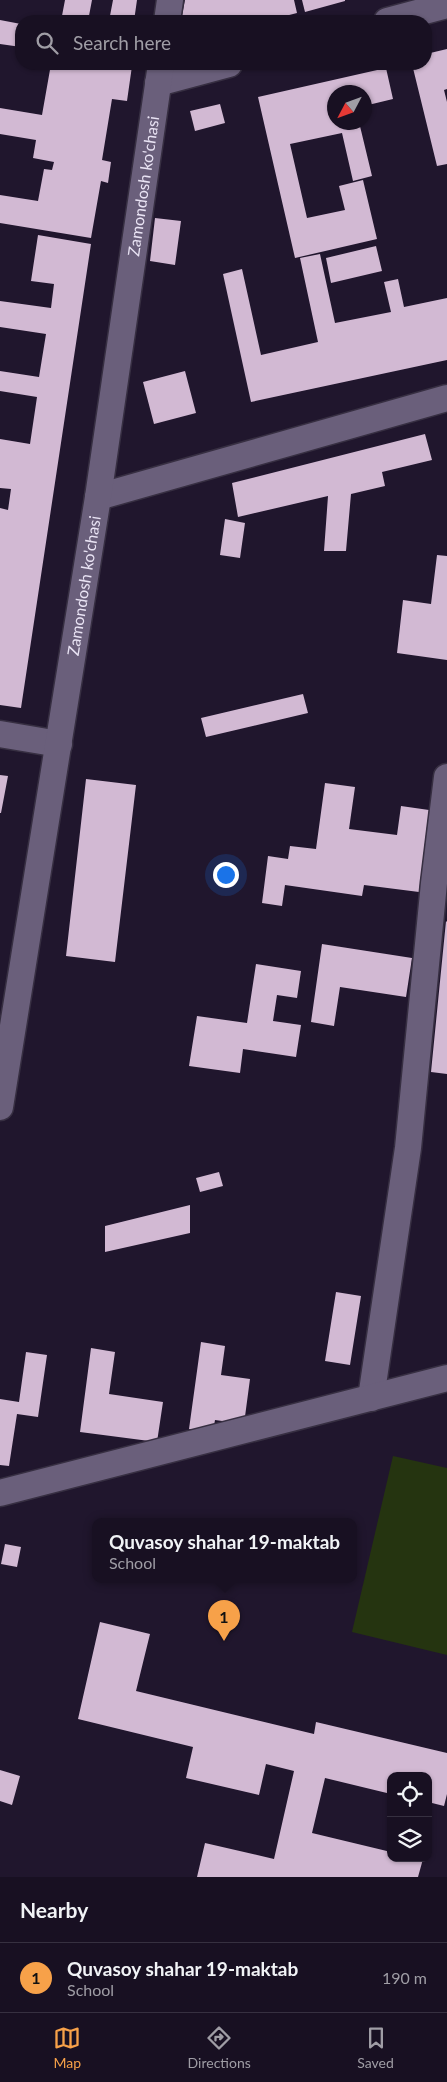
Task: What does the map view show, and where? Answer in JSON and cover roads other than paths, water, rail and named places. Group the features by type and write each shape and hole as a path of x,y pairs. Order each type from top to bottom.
{"street":[{"path":"168,15 170,0"},
{"path":"410,15 447,5"},
{"path":"160,73 183,70"},
{"name":"Zamondosh ko'chasi","path":"0,1107 60,744 160,73"},
{"path":"98,497 447,398"},
{"path":"0,734 60,744"},
{"path":"371,1398 408,1148 434,883 447,777"},
{"path":"0,1493 447,1378"}],"place":[{"name":"Quvasoy shahar 19-maktab","path":"224,1641"}]}
